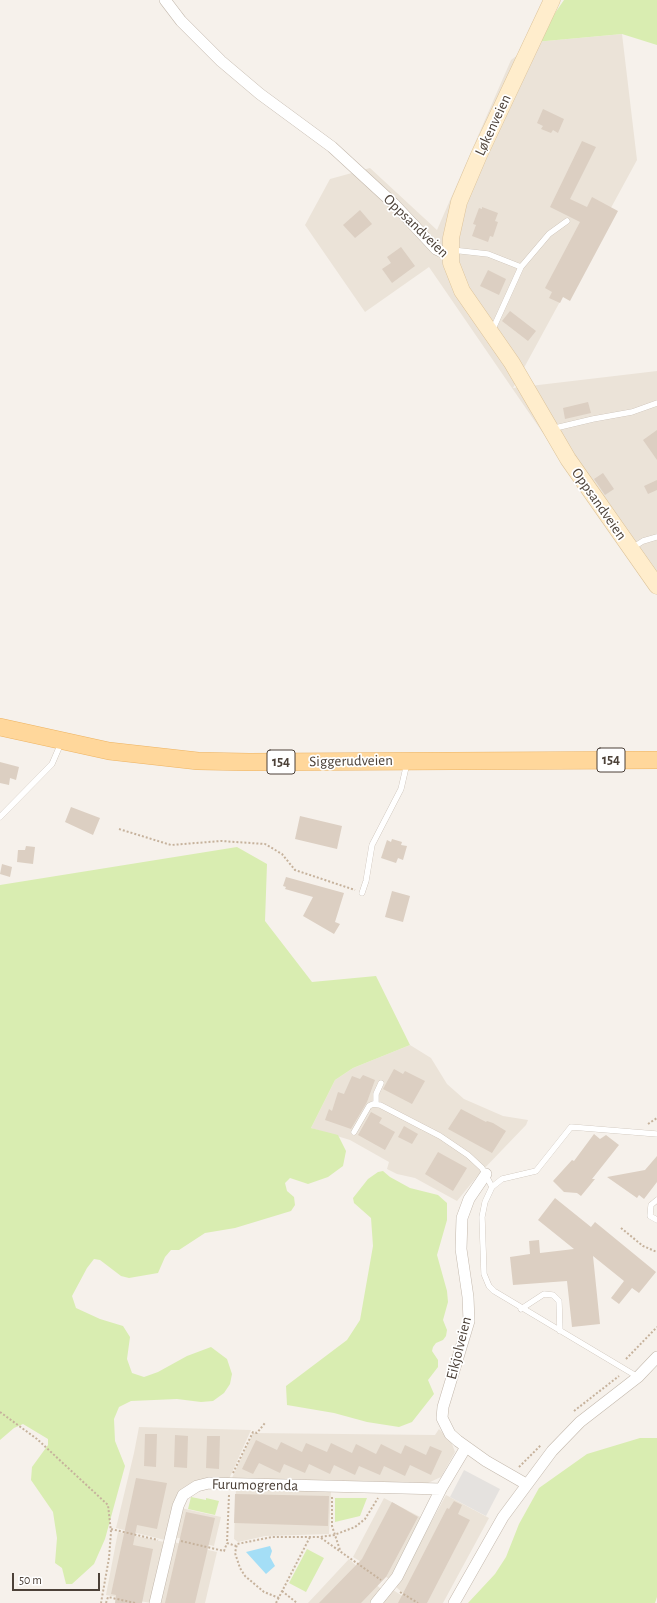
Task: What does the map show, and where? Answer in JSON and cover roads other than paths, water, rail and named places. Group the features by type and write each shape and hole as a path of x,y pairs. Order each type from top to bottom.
{"main road":[{"name":"Løkenveien","path":"451,253 455,216 467,182 552,0"},
{"name":"Oppsandveien","path":"451,253 453,270 458,284 526,385 579,477 657,586"},
{"name":"Siggerudveien","path":"0,727 134,755 198,761 657,760"}],"street":[{"name":"Oppsandveien","path":"166,0 181,21 221,61 260,94 332,147 394,204 436,249 451,253"},
{"name":"Eikjolveien","path":"486,1174 469,1199 462,1218 460,1244 468,1297 469,1321 442,1413 445,1426 450,1434 466,1447 526,1484"},
{"path":"454,1603 499,1523 526,1484 552,1451 580,1422 638,1377 657,1357"},
{"path":"376,1603 391,1586 466,1447"},
{"name":"Furumogrenda","path":"155,1603 178,1506 183,1495 190,1489 209,1483 442,1489"}],"lane":[{"path":"491,333 521,267 549,234 567,221"},
{"path":"451,253 488,254 521,267"},
{"path":"551,429 593,418 632,412 657,403"},
{"path":"630,549 643,541 657,537"},
{"path":"0,817 52,764 62,741"},
{"path":"362,893 368,874 370,852 401,789 407,761"},
{"path":"376,1104 376,1094 381,1083"},
{"path":"354,1132 367,1109 373,1104 376,1104 398,1113 440,1136 476,1162 486,1174 492,1187"},
{"path":"638,1377 521,1309 494,1291 484,1274 482,1217 485,1202 492,1187 502,1179 536,1171 571,1127 657,1134"},
{"path":"657,1200 651,1205 650,1216 657,1220"},
{"path":"521,1309 544,1294 553,1295 559,1300 560,1331"}],"water":[{"path":"270,1546 272,1551 270,1557 275,1566 266,1574 246,1552"}]}
